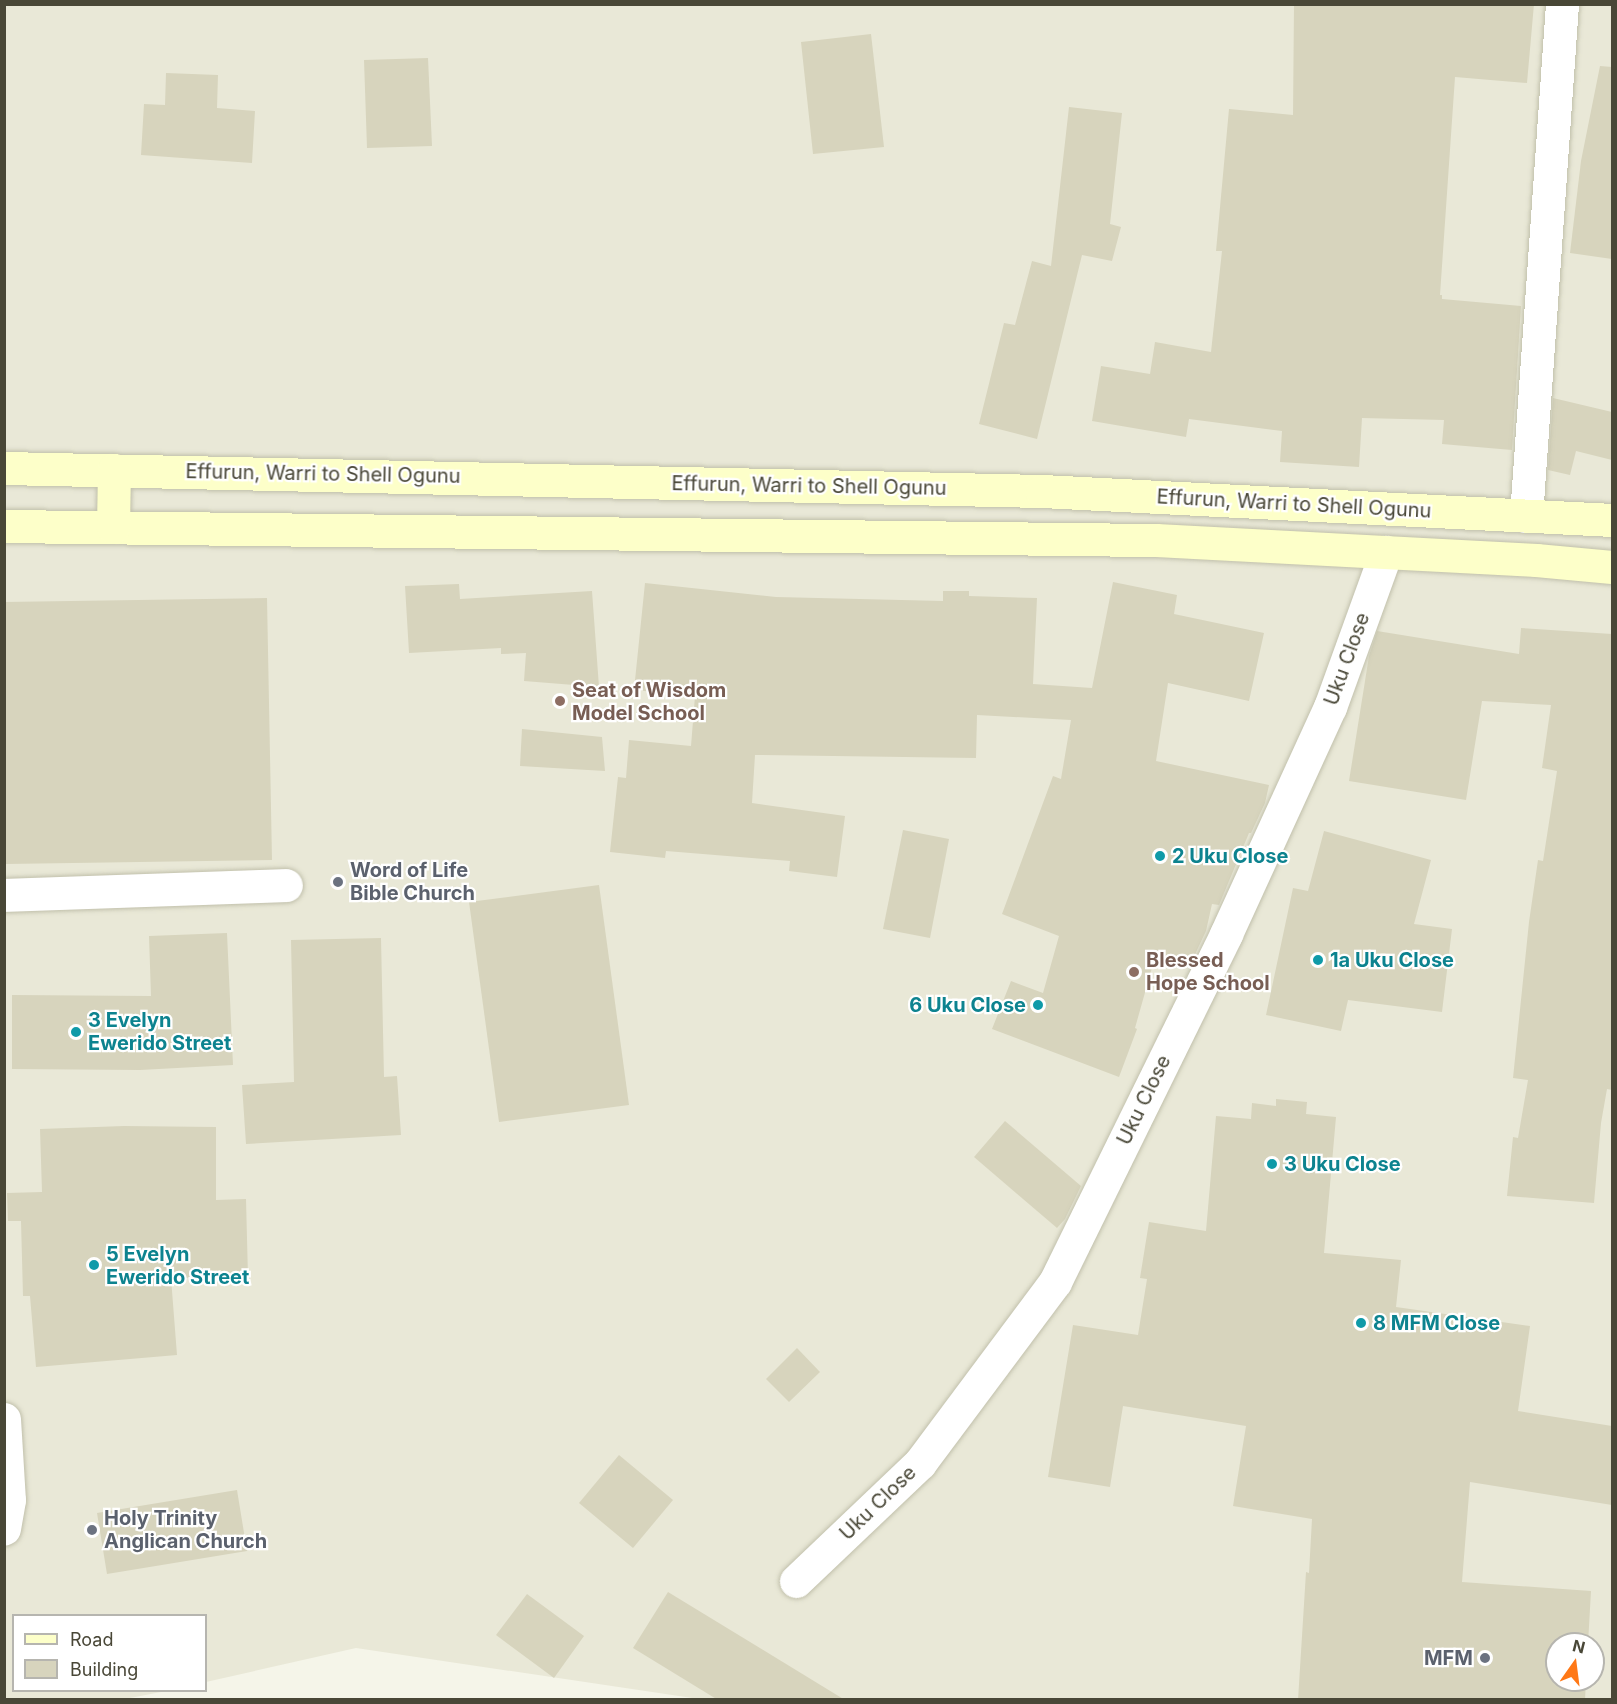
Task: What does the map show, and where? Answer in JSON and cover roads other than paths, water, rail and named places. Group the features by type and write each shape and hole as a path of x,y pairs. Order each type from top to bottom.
{"main road":[{"name":"Effurun, Warri to Shell Ogunu","path":"4,468 1042,491 1612,520"},
{"path":"113,527 114,470"},
{"path":"4,526 1156,540 1612,567"}],"street":[{"path":"1526,516 1562,4"},
{"name":"Uku Close","path":"796,1581 920,1463 1055,1282 1226,934 1330,707 1386,552"},
{"path":"4,895 286,885"},
{"path":"4,1419 9,1500 4,1529"}],"place":[{"name":"Seat of Wisdom Model School","path":"560,701"},
{"name":"2 Uku Close","path":"1160,856"},
{"name":"Word of Life Bible Church","path":"338,882"},
{"name":"1a Uku Close","path":"1318,960"},
{"name":"Blessed Hope School","path":"1134,972"},
{"name":"6 Uku Close","path":"1038,1005"},
{"name":"3 Evelyn Ewerido Street","path":"76,1032"},
{"name":"3 Uku Close","path":"1272,1164"},
{"name":"5 Evelyn Ewerido Street","path":"94,1265"},
{"name":"8 MFM Close","path":"1361,1323"},
{"name":"Holy Trinity Anglican Church","path":"92,1530"},
{"name":"MFM","path":"1485,1658"}]}
